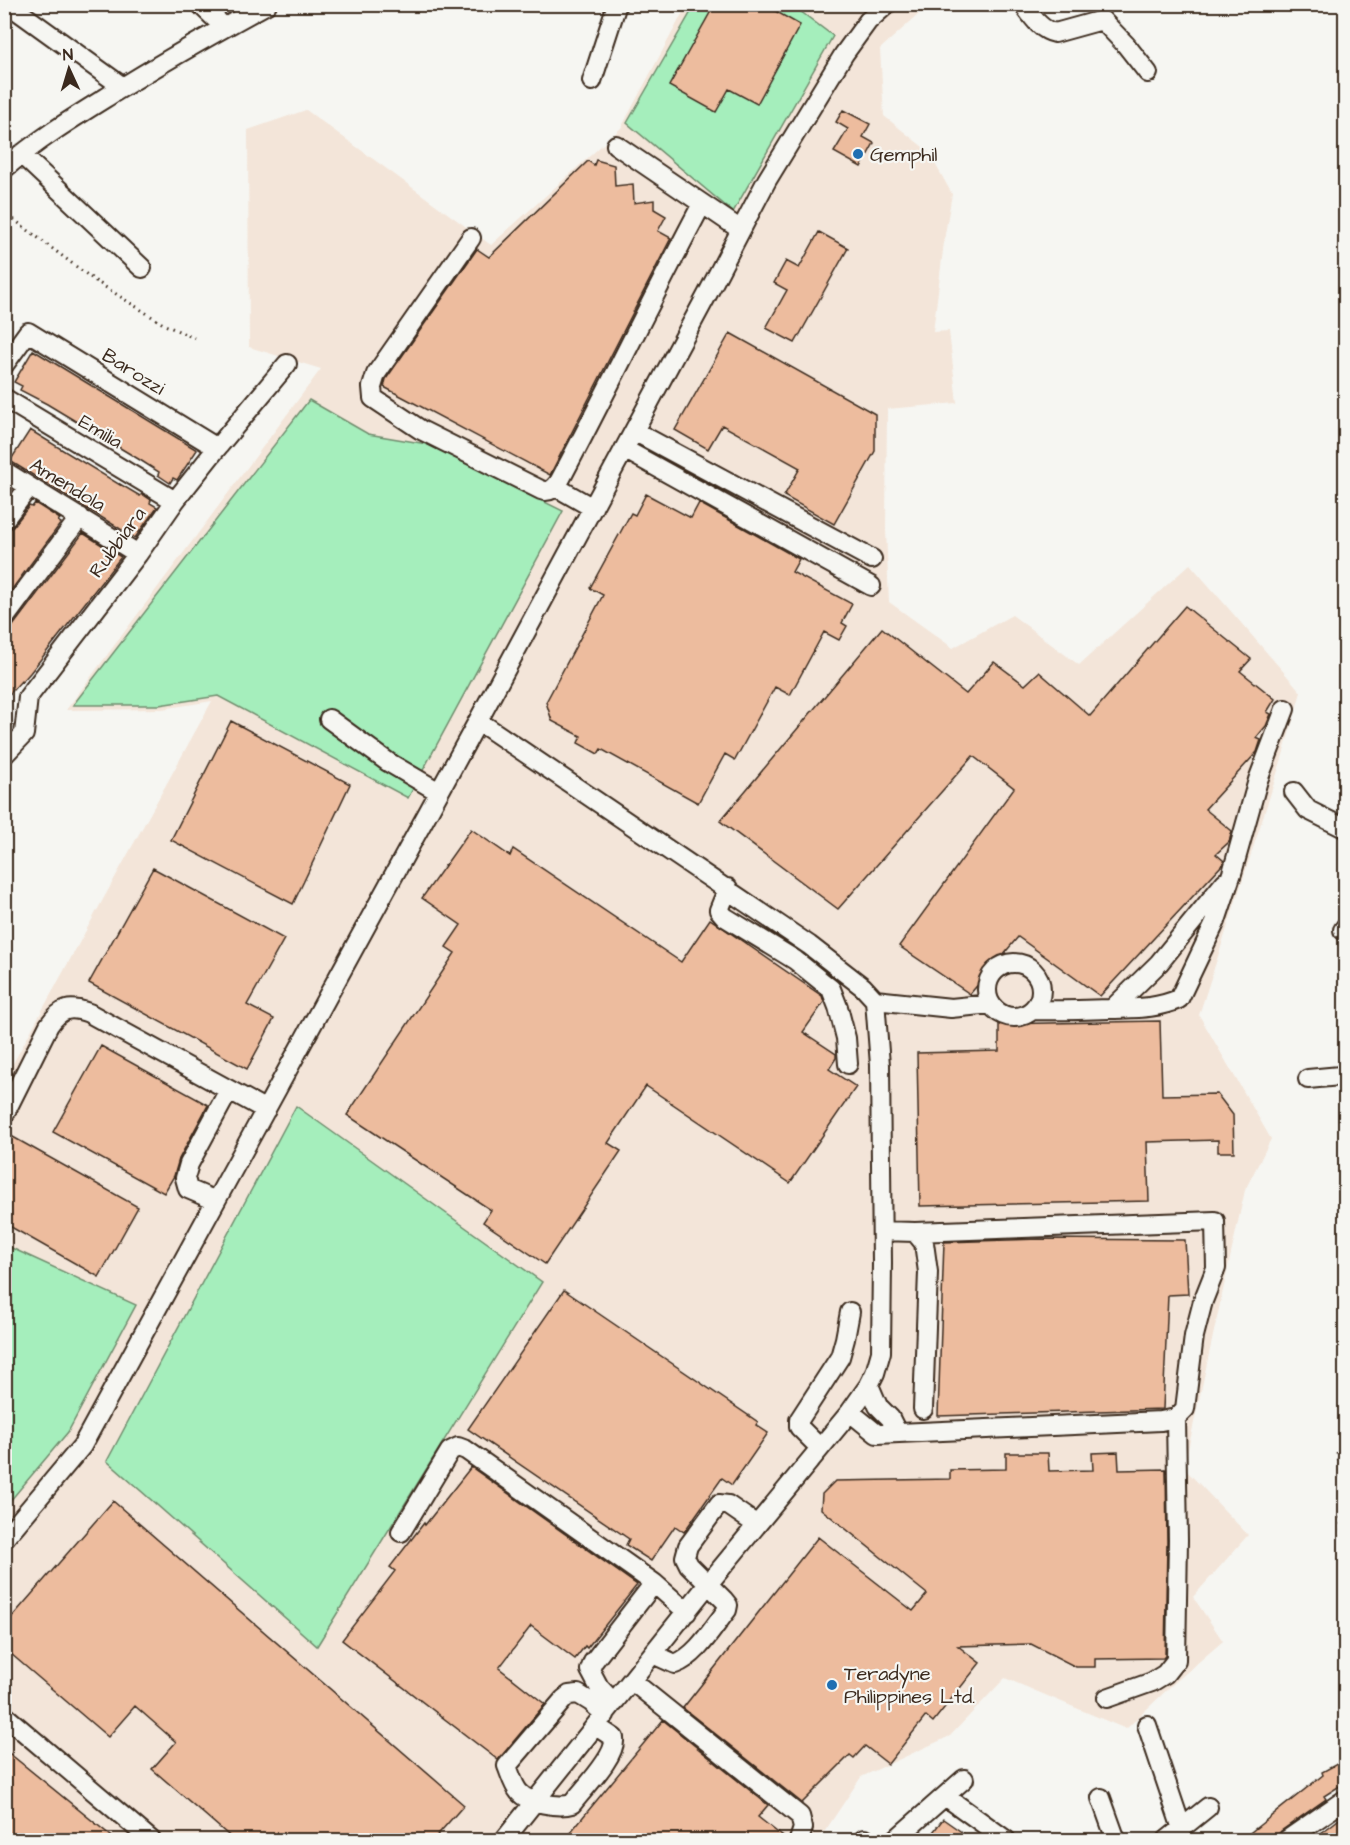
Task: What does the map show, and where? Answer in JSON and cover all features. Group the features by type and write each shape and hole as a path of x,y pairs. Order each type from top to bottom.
{"street":[{"path":"8,4 123,87"},
{"path":"200,4 231,24"},
{"path":"218,4 231,24"},
{"path":"4,169 53,130 267,4"},
{"path":"592,81 617,4"},
{"path":"4,1539 82,1446 478,721 767,180 844,54 868,21 887,4"},
{"path":"1023,4 1035,21 1048,32 1055,33 1102,20 1148,73"},
{"path":"616,145 741,231"},
{"path":"21,154 142,268"},
{"path":"471,238 376,374 372,387 373,399 421,430 541,490 548,491 556,487 702,204"},
{"name":"Barozzi","path":"4,365 28,332 217,448"},
{"name":"Rubbiara","path":"4,756 24,734 28,697 138,554 175,501 287,364"},
{"name":"Emilia","path":"4,398 175,501"},
{"path":"634,431 872,559"},
{"path":"624,449 871,586"},
{"name":"Amendola","path":"4,471 138,554"},
{"path":"4,520 29,487"},
{"path":"556,487 593,508"},
{"path":"4,619 81,518"},
{"path":"1032,1010 1040,997 1040,982 1032,969 1018,963 1003,965 991,975 987,990 991,1004 1003,1014 1010,1016 1018,1016 1032,1010 1071,1012 1141,1009 1162,1006 1179,999 1216,921 1258,780 1285,709"},
{"path":"329,719 388,762 439,792"},
{"path":"478,721 728,888 809,945 863,987 875,1000 880,1065 881,1352 869,1386 504,1840"},
{"path":"1294,792 1308,810 1346,829"},
{"path":"1112,1009 1159,963 1232,873"},
{"path":"728,888 719,910 725,916 795,960 831,988 846,1038 848,1064"},
{"path":"875,1000 951,1008 991,1004"},
{"path":"4,1115 49,1025 57,1013 75,1008 89,1012 266,1110"},
{"path":"1308,1079 1340,1076 1346,1072"},
{"path":"216,1201 188,1189 185,1178 189,1164 229,1090"},
{"path":"850,1412 877,1434 1161,1422 1176,1418 1185,1409 1194,1336 1203,1301 1216,1268 1215,1221 915,1232 882,1231"},
{"path":"915,1232 924,1243 928,1272 923,1409"},
{"path":"820,1448 799,1427 799,1420 840,1357 850,1312"},
{"path":"869,1386 878,1406 890,1418 897,1432"},
{"path":"1107,1698 1152,1682 1165,1674 1176,1660 1178,1540 1176,1418"},
{"path":"401,1532 450,1451 458,1447 466,1450 654,1583 687,1612"},
{"path":"653,1654 675,1664 685,1661 727,1610 728,1605 689,1565 686,1557 688,1546 711,1513 719,1504 728,1504 757,1525"},
{"path":"605,1715 578,1694 569,1695 507,1766 519,1792 536,1802 565,1806 572,1804 609,1756 615,1745 614,1738 605,1715 599,1687 590,1670 593,1662 654,1583"},
{"path":"632,1681 800,1816 802,1828 799,1840"},
{"path":"4,1715 151,1840"},
{"path":"1147,1725 1182,1829"},
{"path":"895,1840 964,1779"},
{"path":"945,1796 1006,1840"},
{"path":"1101,1798 1116,1840"},
{"path":"1287,1840 1346,1799"},
{"path":"1167,1840 1208,1807"}],"path":[{"path":"4,212 94,280 165,325 194,338"},
{"path":"1337,1452 1344,1488 1341,1521 1346,1556"}],"shaded area":[{"path":"687,5 929,5 880,49 884,116 928,151 952,194 933,332 949,331 957,403 887,409 886,530 889,602 953,648 1012,615 1079,665 1190,564 1301,692 1283,755 1199,1015 1271,1139 1245,1190 1184,1468 1248,1535 1193,1597 1223,1641 1126,1729 1005,1678 950,1736 861,1777 819,1840 5,1840 5,1078 212,701 162,709 66,710 321,369 249,347 248,130 306,110 491,245 621,128"}],"green space":[{"path":"695,5 792,5 833,36 733,212 627,123"},
{"path":"309,400 368,434 427,444 563,511 408,798 218,696 159,705 73,705"},
{"path":"296,1106 542,1282 317,1646 107,1461"},
{"path":"5,1245 136,1305 68,1432 5,1507"}],"building":[{"path":"715,4 763,4 800,25 757,104 729,89 716,112 669,86"},
{"path":"843,110 870,124 863,137 874,143 861,167 834,152 848,129 836,122"},
{"path":"596,160 614,165 615,186 633,184 634,203 654,200 654,209 666,216 658,231 671,238 550,475 384,387 386,379 477,249 489,257 588,161 594,165"},
{"path":"819,232 848,248 795,343 766,328 787,290 774,283 786,261 799,268"},
{"path":"730,333 875,414 875,451 834,524 784,496 800,468 722,425 708,449 675,430"},
{"path":"33,350 197,450 177,480 173,478 170,483 158,475 159,472 140,460 20,390 22,386 14,382"},
{"path":"30,430 120,485 151,500 150,503 157,507 135,538 10,461"},
{"path":"646,494 691,518 699,503 799,559 792,572 852,604 842,623 847,626 839,640 824,632 790,695 775,687 735,760 725,754 698,803 601,749 598,754 578,743 581,736 552,721 546,702 603,595 590,588 631,513 635,515"},
{"path":"35,503 60,519 58,521 61,523 4,600 4,531 13,527 29,506 32,507"},
{"path":"83,533 121,557 30,673 4,700 4,630 13,626"},
{"path":"1185,606 1251,659 1240,671 1275,699 1267,712 1271,714 1266,726 1256,738 1261,740 1257,752 1205,809 1232,831 1229,842 1216,854 1224,861 1222,865 1100,996 1018,937 970,994 899,946 1014,788 973,756 838,909 720,821 882,628 966,694 994,662 1025,685 1039,672 1090,716"},
{"path":"231,721 350,784 293,904 171,840"},
{"path":"471,829 510,856 513,849 681,962 710,919 822,996 824,1002 803,1032 836,1054 829,1069 856,1087 790,1183 646,1086 608,1143 621,1151 545,1264 483,1222 491,1210 347,1115 455,953 446,947 461,925 422,898"},
{"path":"153,868 284,939 247,1005 274,1019 247,1069 89,983"},
{"path":"1160,1021 1162,1095 1217,1094 1233,1115 1234,1152 1218,1152 1218,1140 1147,1142 1149,1201 920,1206 917,1053 999,1051 999,1024"},
{"path":"101,1046 208,1105 164,1193 53,1132"},
{"path":"4,1132 138,1207 99,1277 4,1223"},
{"path":"1039,1239 1185,1240 1188,1294 1168,1295 1163,1409 938,1416 944,1242"},
{"path":"564,1290 758,1422 756,1425 768,1433 732,1485 722,1478 684,1532 675,1526 651,1561 626,1545 629,1539 468,1429"},
{"path":"1118,1452 1119,1470 1166,1469 1167,1544 1165,1656 1163,1658 1095,1659 1095,1667 1076,1667 1031,1644 958,1646 980,1663 933,1722 926,1716 888,1764 865,1746 854,1758 850,1755 802,1803 683,1708 818,1537 913,1611 927,1594 821,1509 822,1494 835,1481 950,1479 950,1470 1006,1469 1006,1453 1048,1453 1049,1471 1093,1470 1092,1453"},
{"path":"471,1467 637,1585 587,1648 585,1646 575,1659 531,1626 499,1668 545,1704 498,1760 342,1640 395,1571 390,1567"},
{"path":"113,1501 464,1805 433,1840 234,1840 152,1769 176,1742 135,1706 108,1737 4,1648 4,1626"},
{"path":"663,1720 768,1805 758,1817 787,1840 564,1840"},
{"path":"4,1749 116,1840 4,1840"},
{"path":"1346,1759 1346,1782 1324,1796 1326,1799 1281,1831 1274,1840 1241,1840 1323,1775 1322,1772"},
{"path":"1346,1814 1346,1840 1312,1840 1325,1830"},
{"path":"943,1819 973,1840 927,1840"}],"place":[{"name":"Gemphil","path":"858,154"},
{"name":"Teradyne Philippines Ltd.","path":"832,1685"}]}
